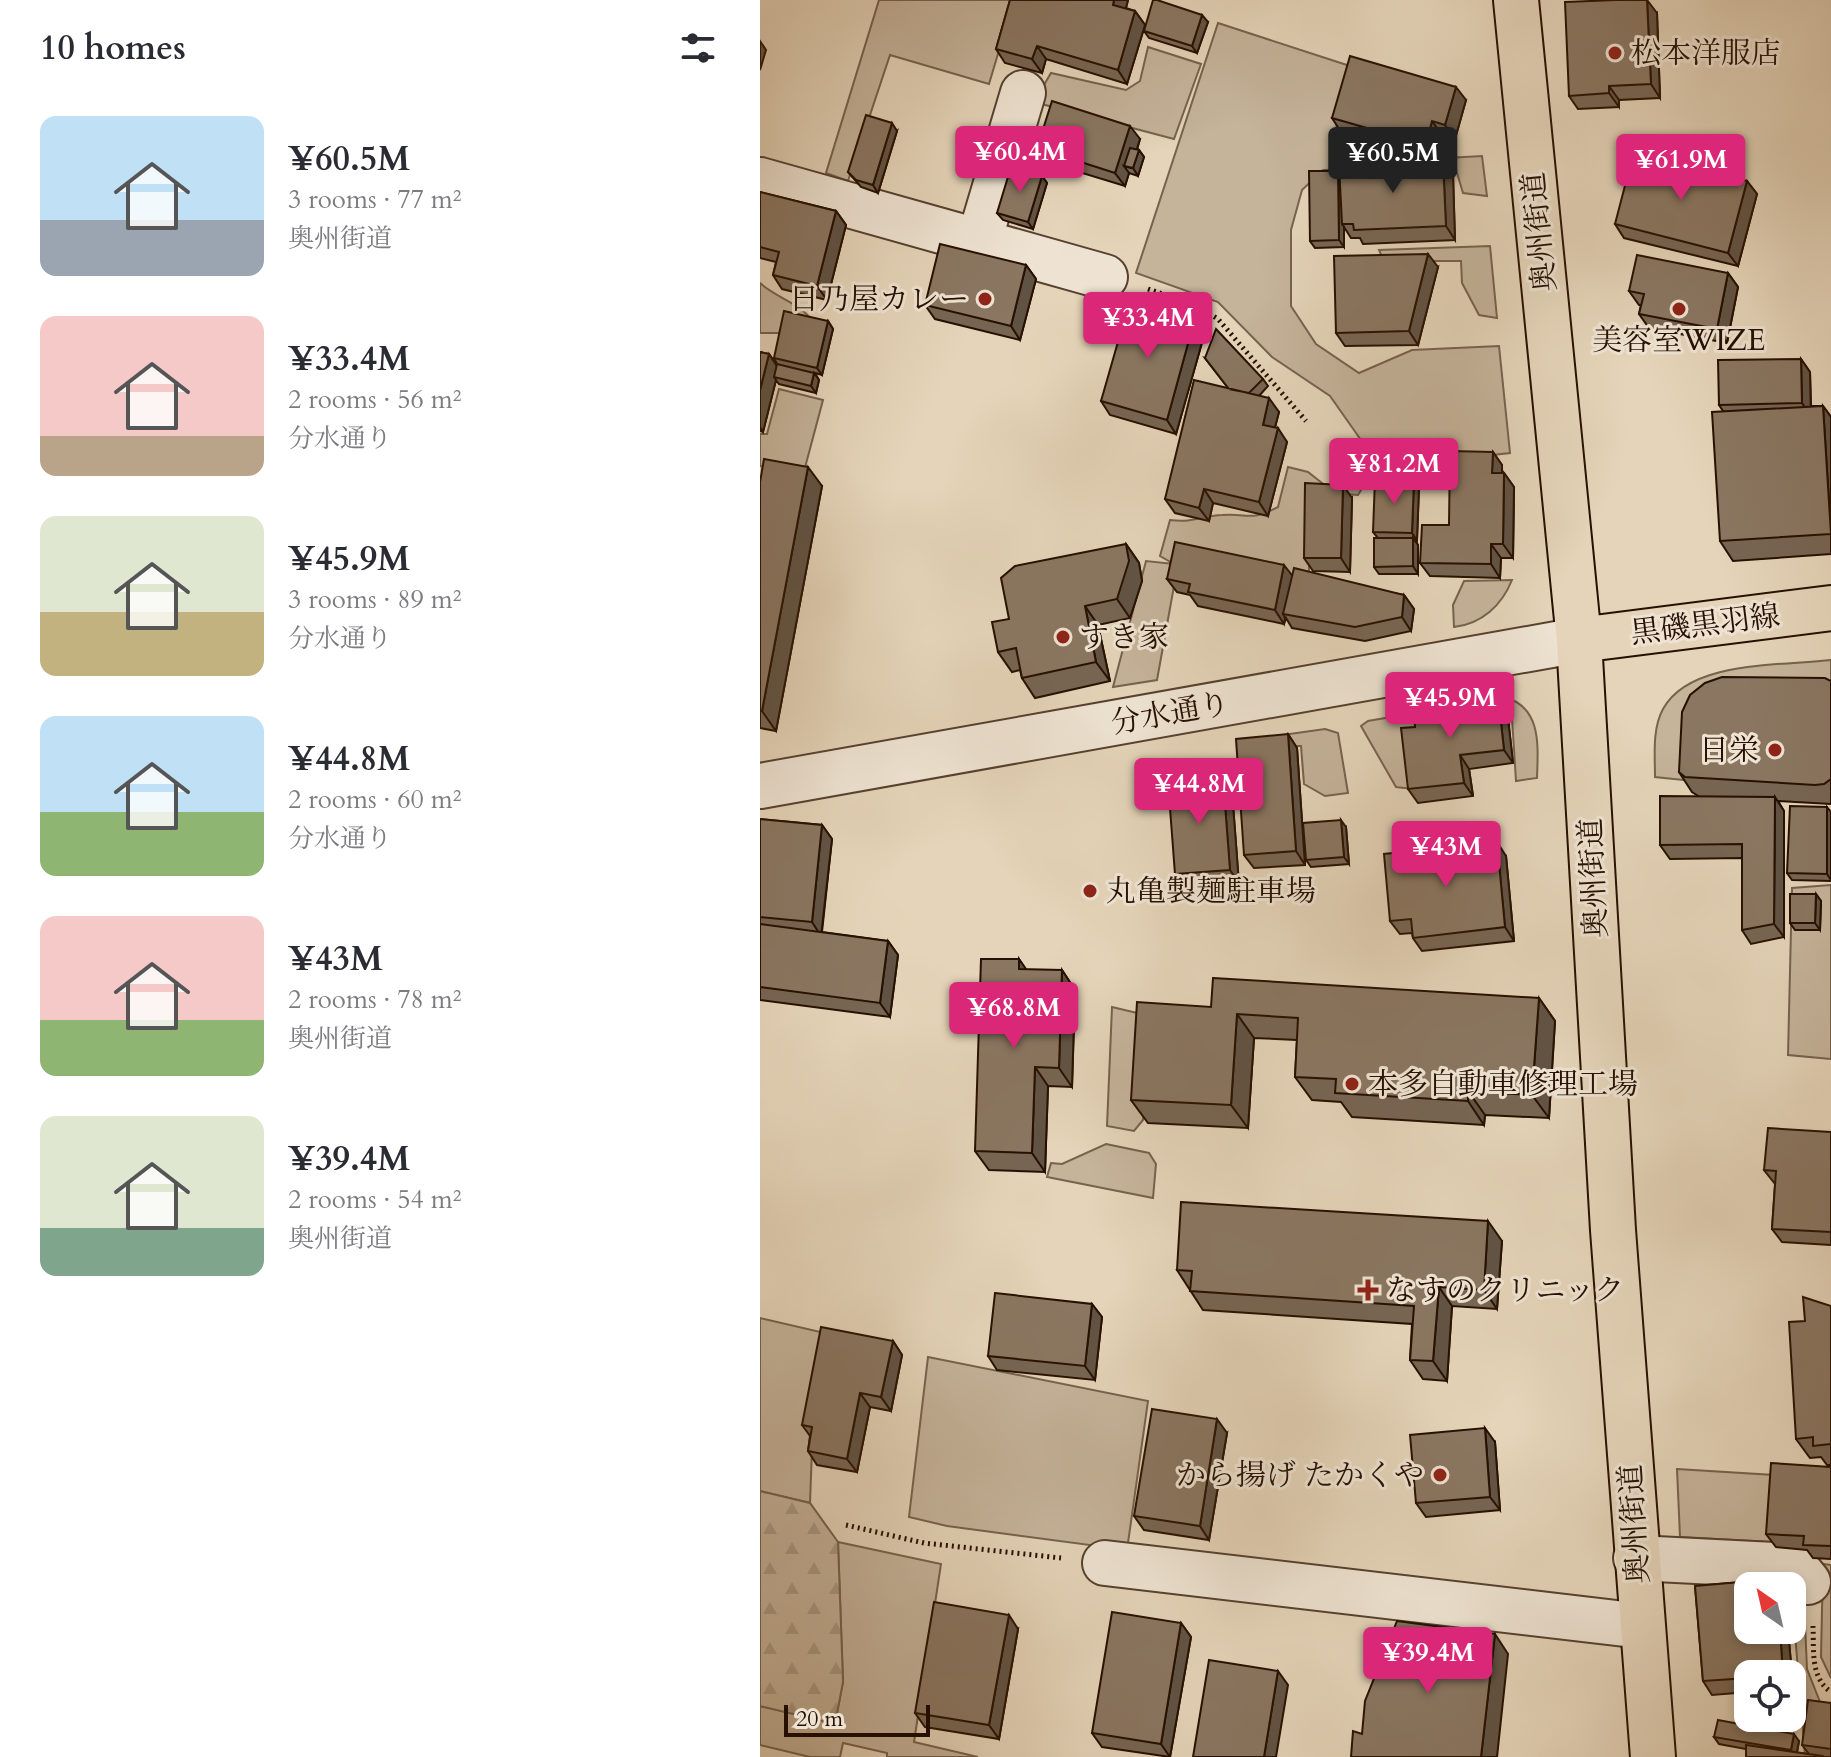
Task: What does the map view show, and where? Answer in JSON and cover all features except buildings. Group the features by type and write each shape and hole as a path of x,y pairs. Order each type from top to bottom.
{"main road":[{"name":"奥州街道","path":"1516,0 1579,640 1636,1558 1653,1757"},
{"name":"黒磯黒羽線","path":"1579,640 1831,608"}],"street":[{"path":"979,241 1023,93"},
{"path":"760,180 1105,277"},
{"name":"分水通り","path":"760,786 1579,640"},
{"path":"1636,1558 1795,1566 1808,1582"},
{"path":"1105,1563 1642,1626"}],"path":[{"path":"1105,277 1197,306 1218,319 1306,421"},
{"path":"846,1525 924,1543 1105,1563"},
{"path":"1808,1582 1815,1669 1823,1687 1831,1692"}],"green space":[{"path":"879,0 1014,0 989,84 890,55 848,181 826,173"},
{"path":"1218,23 1353,67 1336,128 1347,143 1408,160 1482,156 1487,196 1463,193 1455,166 1323,170 1302,190 1291,230 1291,306 1316,344 1359,373 1412,350 1499,346 1510,453 1455,459 1454,481 1366,482 1358,495 1319,492 1310,505 1309,571 1299,577 1178,564 1157,680 1113,687 1146,561 1174,564 1160,556 1170,520 1185,521 1222,515 1255,516 1268,512 1278,507 1288,467 1308,472 1327,487 1347,484 1355,461 1368,450 1330,396 1272,357 1218,302 1136,273"},
{"path":"1148,47 1201,64 1174,139 1034,102 1051,73 1126,90 1140,81"},
{"path":"1490,246 1497,318 1479,315 1462,283 1461,261 1384,261 1379,250"},
{"path":"760,283 811,319 782,333 760,333"},
{"path":"779,389 823,400 803,475 760,466 760,434 767,434"},
{"path":"1512,580 1490,612 1473,622 1454,627 1453,605 1464,581"},
{"path":"1831,660 1831,691 1683,757 1683,780 1655,777 1659,717 1676,693 1694,682 1738,668"},
{"path":"1505,697 1517,702 1532,719 1537,741 1537,778 1516,781 1512,718 1503,706 1413,789 1396,787 1361,726 1368,721"},
{"path":"1325,729 1338,733 1348,793 1325,796 1304,784 1301,746 1247,746 1246,740"},
{"path":"1831,885 1831,1059 1788,1055 1792,888"},
{"path":"1112,1007 1150,1016 1143,1120 1134,1131 1107,1126"},
{"path":"1106,1144 1149,1153 1156,1164 1153,1198 1047,1177 1051,1163 1062,1164"},
{"path":"760,1318 829,1334 812,1449 810,1503 760,1491"},
{"path":"928,1357 1148,1401 1127,1550 947,1526 909,1517"},
{"path":"1677,1469 1774,1475 1771,1542 1680,1537"},
{"path":"760,1491 810,1503 838,1542 843,1682 835,1724 760,1706"},
{"path":"838,1542 941,1564 914,1742 978,1757 887,1757 887,1753 843,1743 840,1757 810,1757 760,1745 760,1706 835,1723 843,1682"},
{"path":"1823,1564 1831,1565 1831,1678 1821,1657"},
{"path":"1796,1644 1806,1644 1807,1669 1822,1707 1809,1756 1805,1755 1803,1732 1806,1732 1806,1660 1797,1660"}],"place":[{"name":"松本洋服店","path":"1615,53"},
{"name":"日乃屋カレー","path":"985,299"},
{"name":"美容室WIZE","path":"1679,309"},
{"name":"すき家","path":"1063,637"},
{"name":"日栄","path":"1775,750"},
{"name":"丸亀製麺駐車場","path":"1090,891"},
{"name":"本多自動車修理工場","path":"1352,1084"},
{"name":"なすのクリニック","path":"1368,1290"},
{"name":"から揚げ たかくや","path":"1440,1475"}]}
